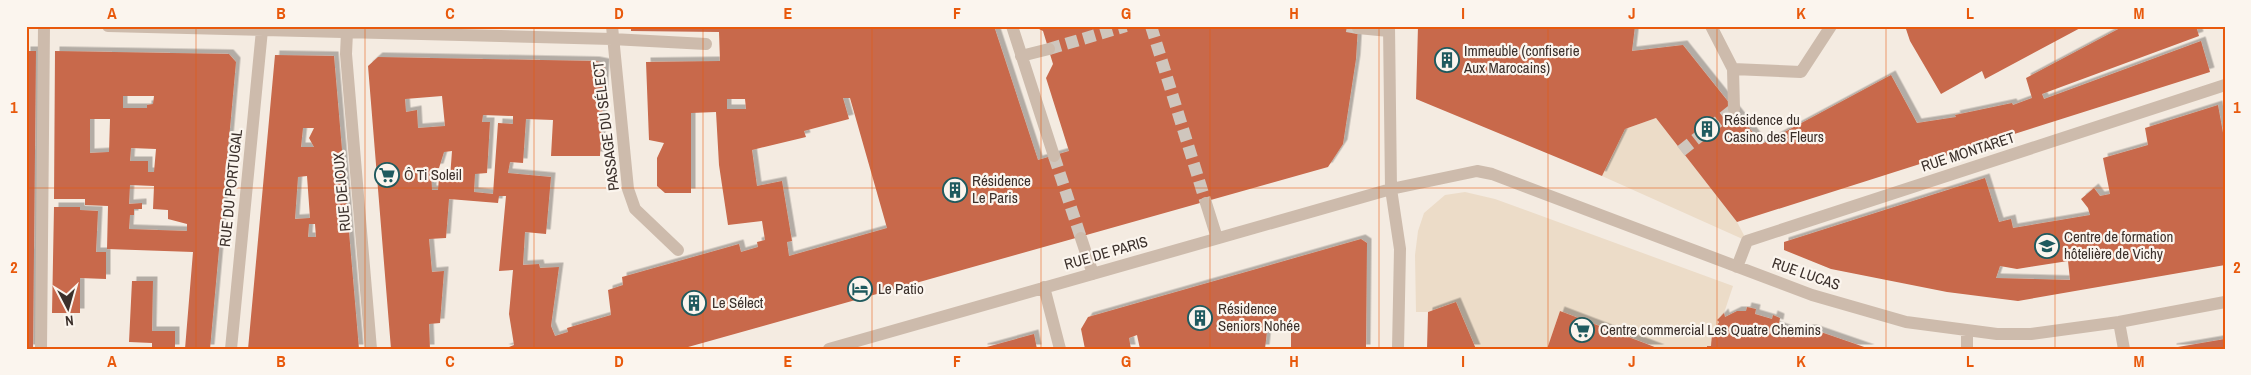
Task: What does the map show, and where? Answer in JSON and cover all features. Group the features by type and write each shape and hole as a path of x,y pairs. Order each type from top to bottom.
{"street":[{"path":"41,349 44,26"},
{"path":"108,26 262,30 315,29 347,32 612,33 706,44"},
{"path":"1012,26 1054,156"},
{"path":"1711,26 1733,69 1734,109"},
{"path":"1733,69 1801,72 1831,26"},
{"path":"1358,28 1389,29 1391,189 1400,250 1398,349"},
{"name":"RUE DU PORTUGAL","path":"232,349 262,30"},
{"name":"RUE DEJOUX","path":"347,32 346,54 371,349"},
{"name":"PASSAGE DU SÉLECT","path":"612,33 628,189 636,209 678,250"},
{"path":"1021,56 1049,49"},
{"name":"RUE MONTARET","path":"1737,267 1747,241 2225,85"},
{"name":"RUE LUCAS","path":"1391,189 1477,171 1492,174 1812,295 1906,322 1967,331 1998,334 2031,334 2119,322 2225,302"},
{"name":"RUE DE PARIS","path":"829,349 1391,189"},
{"path":"1206,203 1217,238"},
{"path":"1081,238 1093,274"},
{"path":"1044,287 1060,349"},
{"path":"2119,322 2124,349"},
{"path":"1967,331 1967,349"}],"shaded area":[{"path":"1656,118 1737,222 1747,241 1602,176 1625,129"},
{"path":"1465,192 1495,199 1733,286 1724,313 1717,320 1719,322 1712,334 1711,346 1707,349 1661,349 1560,311 1547,349 1476,349 1456,302 1428,312 1416,312 1415,255 1418,231 1424,213 1445,195"}],"building":[{"path":"631,26 994,26 1038,160 1069,151 1046,78 1053,64 1043,31 1033,26 1358,26 1356,59 1343,144 1328,167 681,349 504,349 514,345 509,314 513,270 499,271 506,196 499,196 498,203 449,199 446,238 429,239 432,272 444,271 440,323 429,324 430,349 391,349 368,66 378,57 595,61 605,63 600,156 551,156 553,120 526,119 523,163 510,162 508,173 551,177 546,234 525,232 523,265 539,264 540,268 559,267 551,326 555,336 568,332 567,328 611,315 608,290 623,285 622,277 739,244 741,252 758,247 757,242 765,240 762,221 728,225 719,165 716,112 691,113 691,193 665,193 657,186 657,158 664,143 649,140 646,62 720,61 719,32 631,31","holes":["442,96 445,126 418,128 417,110 406,112 405,99","843,98 850,98 887,228 789,256 787,242 792,241 782,181 757,186 752,150 806,137 804,131 849,119","727,99 745,99 746,109 727,109","483,115 513,116 513,124 498,123 493,194 474,192 475,174 487,173 490,122 482,122","452,151 450,178 439,178 438,190 432,190 431,169 439,168 444,152"]},
{"path":"1418,26 1635,26 1632,51 1683,45 1762,144 1891,75 1917,123 1956,117 1955,115 2012,103 2013,105 2032,98 2026,78 2124,26 2196,26 2199,36 2042,94 2044,99 2201,41 2210,72 1737,222 1656,118 1625,129 1602,176 1416,99"},
{"path":"1905,26 2084,26 1985,79 1982,71 1941,94 1910,41"},
{"path":"26,51 36,51 33,349 26,349"},
{"path":"55,51 229,54 236,62 210,349 185,349 193,252 107,249 108,206 85,205 85,199 54,199","holes":["123,96 154,96 153,104 147,105 147,108 123,108","90,119 110,119 109,152 90,153","131,148 156,149 154,172 148,172 148,161 130,161","130,185 154,186 153,209 168,210 168,219 187,224 187,231 129,229 130,215 134,215 134,209 142,209 142,203 129,204"]},
{"path":"275,55 334,56 359,349 248,349","holes":["303,128 314,128 309,138 314,147 301,147","307,176 310,218 295,219 298,177","309,224 315,224 316,237 308,237"]},
{"path":"2218,105 2225,144 2225,265 2018,301 1947,292 1831,269 1784,250 1784,242 1985,178 1999,222 2011,219 2013,228 2090,215 2088,208 2081,199 2094,188 2100,196 2110,194 2103,158 2148,145 2145,128","holes":["2068,261 2070,280 1996,278 2000,266 2017,269"]},
{"path":"54,207 80,207 80,210 98,211 96,252 106,252 106,279 80,278 80,313 52,313"},
{"path":"1361,239 1367,243 1366,349 1291,349 1291,327 1267,331 1265,349 1140,349 1137,335 1129,338 1131,349 1085,349 1081,329 1088,317"},
{"path":"132,281 153,281 152,331 175,331 175,349 152,349 152,343 129,342"},
{"path":"1456,302 1476,349 1427,349 1428,312"},
{"path":"1747,307 1756,309 1755,314 1772,319 1773,315 1780,318 1779,324 1775,323 1774,325 1805,336 1808,329 1812,329 1870,349 1707,349 1707,346 1711,346 1712,334 1719,322 1717,320 1724,313 1725,317 1737,311 1746,311"},
{"name":"Centre commercial Les Quatre Chemins","path":"1560,311 1660,349 1547,349"},
{"path":"1034,334 1037,349 983,349 983,348"},
{"path":"2225,339 2225,349 2172,349 2172,348"}],"tunnel":[{"path":"1049,49 1126,26"},
{"path":"1151,26 1206,203"},
{"path":"1347,26 1358,28"},
{"path":"1681,151 1734,109"},
{"path":"1054,156 1081,238"}],"place":[{"name":"Immeuble (confiserie Aux Marocains)","path":"1447,60"},
{"name":"Résidence du Casino des Fleurs","path":"1707,129"},
{"name":"Ô Ti Soleil","path":"387,175"},
{"name":"Résidence Le Paris","path":"955,190"},
{"name":"Centre de formation hôtelière de Vichy","path":"2047,246"},
{"name":"Le Patio","path":"860,289"},
{"name":"Le Sélect","path":"694,303"},
{"name":"Résidence Seniors Nohée","path":"1200,318"},
{"name":"Centre commercial Les Quatre Chemins","path":"1582,330"}]}
